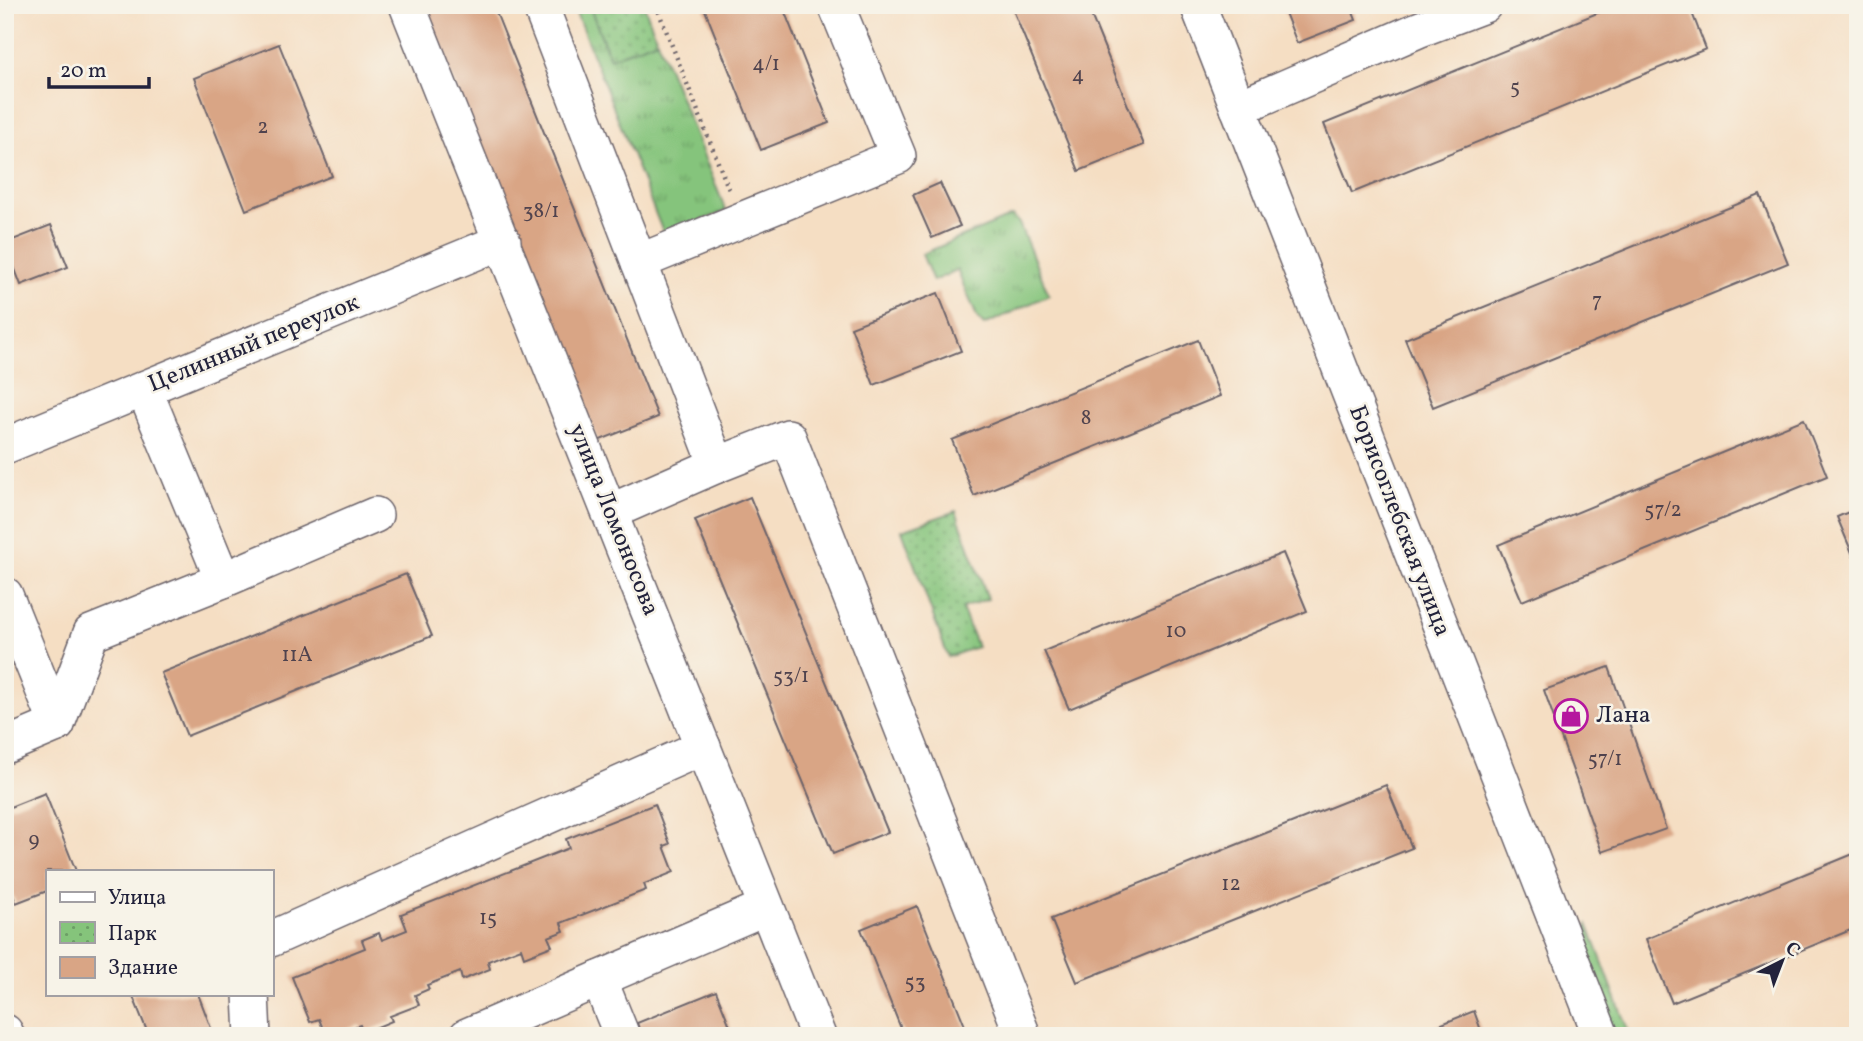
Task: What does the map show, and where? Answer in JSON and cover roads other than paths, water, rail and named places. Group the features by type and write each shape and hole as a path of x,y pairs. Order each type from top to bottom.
{"street":[{"name":"улица Ломоносова","path":"407,5 818,1036"},
{"path":"540,5 717,465"},
{"path":"639,262 898,156 836,5"},
{"name":"Борисоглебская улица","path":"1198,5 1601,1036"},
{"path":"1238,108 1413,18 1484,5"},
{"name":"Целинный переулок","path":"5,446 503,242"},
{"path":"144,389 223,580"},
{"path":"610,512 789,437 1023,1036"},
{"path":"5,746 57,724 91,633 375,515"},
{"path":"5,595 57,724"},
{"path":"273,938 703,747"},
{"path":"467,1036 766,907"},
{"path":"598,979 622,1036"},
{"path":"251,996 253,1036"}],"place":[{"name":"Лана","path":"1571,716"}]}
